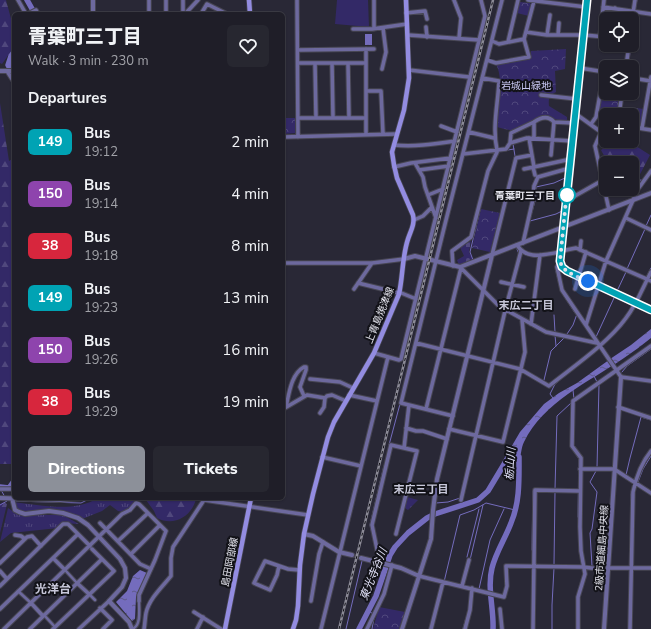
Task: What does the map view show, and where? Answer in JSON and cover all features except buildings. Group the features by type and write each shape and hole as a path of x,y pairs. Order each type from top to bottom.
{"main road":[{"path":"249,0 250,12"},
{"path":"406,0 409,70 404,110 392,152 394,167 414,220"},
{"name":"上青島焼津線","path":"293,629 298,606 299,570 304,534 322,457 334,422 374,353 399,293 406,248 414,220"},
{"name":"島田岡部線","path":"225,629 251,500"}],"street":[{"path":"18,0 26,12"},
{"path":"93,0 93,12"},
{"path":"149,0 149,12"},
{"path":"166,0 166,12"},
{"path":"183,0 184,12"},
{"path":"186,12 198,0"},
{"path":"298,0 298,137"},
{"path":"374,0 374,29"},
{"path":"454,0 461,18 459,38"},
{"path":"374,353 399,360 402,359 425,258 436,219 469,77 485,16 481,0"},
{"path":"453,416 401,404 502,0"},
{"path":"508,42 518,0"},
{"path":"528,0 558,2 586,7"},
{"path":"587,0 564,227 560,261 557,267 562,290 621,377 651,381"},
{"path":"602,12 604,0"},
{"path":"633,11 635,0"},
{"path":"487,60 496,63 529,57 524,39 534,1"},
{"path":"202,12 207,4 220,12"},
{"path":"603,7 651,14"},
{"path":"615,8 615,12"},
{"path":"406,13 425,11 427,19"},
{"path":"547,35 550,15"},
{"path":"558,35 559,23"},
{"path":"353,29 374,29 407,24"},
{"path":"426,27 427,37"},
{"path":"382,69 386,52 383,28"},
{"path":"526,32 547,35 584,34 599,36"},
{"path":"408,35 479,40"},
{"path":"492,41 499,44 524,39"},
{"path":"366,49 366,135"},
{"path":"298,50 374,49"},
{"path":"298,63 366,63"},
{"path":"315,63 316,118"},
{"path":"332,63 333,118"},
{"path":"348,63 349,118"},
{"path":"580,68 599,71"},
{"path":"409,70 469,77"},
{"path":"0,71 12,71"},
{"path":"7,71 12,79"},
{"path":"452,266 452,251 471,237 488,171 498,150 494,138 495,110 499,81 482,78"},
{"path":"639,78 651,79 642,128"},
{"path":"366,91 381,91 383,134"},
{"path":"541,95 577,99"},
{"path":"591,124 596,117 599,100"},
{"path":"576,114 599,130"},
{"path":"463,154 465,155 506,149 510,143 511,134 541,118 545,117 554,122 574,123"},
{"path":"298,118 366,118"},
{"path":"534,122 534,138"},
{"path":"551,155 554,122"},
{"path":"441,126 457,132"},
{"path":"639,128 651,130"},
{"path":"469,132 494,138"},
{"path":"285,138 397,134"},
{"path":"599,137 595,146 599,163"},
{"path":"510,143 529,138 572,141"},
{"path":"529,138 535,175"},
{"path":"394,145 426,146 455,140"},
{"path":"402,629 431,539 437,479 516,158 532,155"},
{"path":"394,167 411,163 451,158"},
{"path":"524,169 571,159"},
{"path":"415,163 423,177 436,219"},
{"path":"419,170 449,166"},
{"path":"523,243 534,199 534,186 538,177 570,168"},
{"path":"586,325 606,261 638,189 651,171"},
{"path":"566,200 599,182"},
{"path":"428,195 443,189"},
{"path":"461,268 651,193"},
{"path":"606,196 609,210"},
{"path":"414,220 423,216 432,207"},
{"path":"626,218 651,230"},
{"path":"580,250 581,241"},
{"path":"517,245 521,251 530,256 561,252 576,248 649,281"},
{"path":"461,500 474,435 504,310 521,251"},
{"path":"575,289 586,252"},
{"path":"531,324 540,255"},
{"path":"285,263 372,263 415,256 425,258 461,268 504,310 546,332 598,344"},
{"path":"560,261 562,267 578,277 651,310"},
{"path":"354,289 372,263"},
{"path":"426,409 461,268"},
{"path":"416,343 520,369 549,386 622,324 638,304 649,281 651,272"},
{"path":"501,282 524,287"},
{"path":"358,283 399,293 416,299"},
{"path":"503,442 525,350 522,319"},
{"path":"578,629 578,597 585,574 581,551 581,458 572,446 573,401 651,346"},
{"path":"320,629 388,357"},
{"path":"285,408 296,375 300,369 304,367 306,370 300,387 304,396"},
{"name":"2級市道細島中央線","path":"604,629 621,377"},
{"path":"310,380 340,382 353,388"},
{"path":"285,408 307,395 325,398 332,395 346,401"},
{"path":"349,395 377,401"},
{"path":"320,413 324,407 325,398"},
{"path":"404,448 409,405"},
{"path":"618,407 651,418"},
{"path":"406,428 416,431 423,431 447,439"},
{"path":"449,429 508,444"},
{"path":"378,554 372,525 391,445 417,451 396,534"},
{"path":"630,629 633,492 635,483 644,462 651,451"},
{"path":"322,457 361,466"},
{"path":"580,469 614,469 651,493"},
{"path":"1,489 12,489"},
{"path":"533,629 535,490 580,491"},
{"path":"2,498 11,500 15,510 22,514 49,512 70,515 84,522 122,561 125,568 126,578 122,587 79,629"},
{"path":"12,500 60,500"},
{"path":"144,629 148,607 159,589 170,576 173,547 204,500 308,515"},
{"path":"4,629 65,570 91,548 99,537 122,514 130,510 136,503 139,504 166,531 139,595 138,623 136,627 133,629 129,622 109,600"},
{"path":"118,541 148,513"},
{"path":"100,522 140,564 151,569"},
{"path":"0,586 63,524 68,524 114,571 55,628 18,591"},
{"path":"130,554 160,525"},
{"path":"1,607 78,534"},
{"path":"304,534 313,536 339,552 352,555"},
{"path":"15,535 21,536 25,539"},
{"path":"0,563 27,537 32,536 41,546"},
{"path":"311,601 319,554 323,542"},
{"path":"53,558 94,600"},
{"path":"361,558 392,565 420,576 504,596 507,586 506,566 583,567 608,569 651,568"},
{"path":"30,629 102,559"},
{"path":"462,586 469,560"},
{"path":"279,566 277,575 270,590 254,583 265,561 288,569 299,570"},
{"path":"367,629 384,594 392,565"},
{"path":"0,571 7,579"},
{"path":"431,629 443,582"},
{"path":"465,629 470,610 472,588"},
{"path":"100,608 112,620 103,629"},
{"path":"500,609 502,629"},
{"path":"194,612 221,629"},
{"path":"197,629 203,617"}],"green space":[{"path":"0,0 6,0 12,22 12,50 2,64 0,63"},
{"path":"337,0 368,0 369,27 335,24"},
{"path":"520,2 530,3 529,16 517,13"},
{"name":"岩城山緑地","path":"566,49 565,69 555,71 556,92 552,94 549,99 549,106 567,117 567,122 543,116 517,130 497,127 496,111 500,76 496,64 531,58 531,51"},
{"path":"601,100 619,100 618,108 600,108"},
{"path":"0,103 9,161 12,159 12,464 0,464"},
{"path":"639,108 644,109 641,127 639,127"},
{"path":"285,118 295,118 295,133 285,134"},
{"path":"604,148 639,148 650,155 639,176 639,156 604,156 601,150"},
{"path":"481,209 500,213 490,252 472,248"},
{"path":"471,241 469,252 473,260 459,265 457,260 464,256 460,247"},
{"path":"407,497 418,500 408,510 405,508"},
{"path":"94,500 132,500 136,503 123,512 118,511 110,505 102,511 82,519 62,513 22,514 16,509 13,502 57,507 68,507 89,503"},
{"path":"146,500 196,500 191,510 186,515 176,520 170,521 157,518"},
{"path":"4,502 7,504 0,533 0,504"},
{"path":"8,508 18,515 63,515 79,524 62,523 58,528 11,533 0,542"},
{"path":"379,607 405,612 399,629 373,629"}],"water":[{"path":"365,34 372,34 372,45 365,45"},
{"path":"651,329 651,338 624,358 568,394 543,415 532,428 524,442 519,463 516,463 516,459 512,457 507,463 503,461 520,432 544,404 559,393 577,383"},
{"path":"140,570 147,573 136,597 135,619 132,621 116,602 127,591 133,576"}],"waterway":[{"path":"27,0 34,12"},
{"path":"581,34 585,0"},
{"path":"635,10 637,0"},
{"path":"575,98 581,37"},
{"path":"629,60 630,52"},
{"path":"12,55 8,65 12,72"},
{"path":"574,101 574,106"},
{"path":"513,144 515,156"},
{"path":"508,150 514,149"},
{"path":"530,219 535,201 536,187 554,183 565,178"},
{"path":"473,260 470,252 480,210"},
{"path":"530,221 562,211"},
{"path":"646,226 651,215"},
{"path":"627,269 645,229"},
{"path":"517,249 519,254"},
{"path":"647,276 651,268"},
{"path":"556,271 560,288"},
{"path":"618,289 626,272"},
{"path":"564,296 575,313"},
{"path":"638,302 641,296"},
{"path":"596,337 614,298"},
{"path":"615,334 637,305"},
{"path":"567,334 573,325 577,314"},
{"path":"554,315 555,332"},
{"path":"555,335 556,346"},
{"path":"544,380 551,351 565,337"},
{"path":"622,372 627,366 651,349"},
{"path":"594,376 597,382"},
{"path":"553,398 550,394 555,384 560,380"},
{"path":"597,468 599,385"},
{"path":"573,390 574,399"},
{"path":"555,489 557,416 571,403"},
{"path":"389,445 400,404"},
{"path":"626,475 641,417 651,420"},
{"path":"574,451 579,459 578,517"},
{"name":"東光寺谷川","path":"359,629 376,596 390,555 395,547 408,533 427,518 478,500 488,491 509,456"},
{"path":"638,482 643,469 651,456"},
{"name":"栃山川","path":"493,629 490,591 492,568 509,529 516,507 519,457"},
{"path":"372,533 370,525 384,466"},
{"path":"592,566 590,533 592,529 597,492 590,482 596,471"},
{"path":"0,487 9,488 12,484"},
{"path":"1,490 5,497"},
{"path":"532,550 533,491"},
{"path":"554,565 555,492"},
{"path":"631,494 631,516"},
{"path":"436,503 448,502 460,498"},
{"path":"0,505 7,500"},
{"path":"14,501 81,503 87,500"},
{"path":"444,582 460,515 474,510 486,503 515,510"},
{"path":"470,560 483,505"},
{"path":"467,557 479,509"},
{"path":"479,589 490,540 504,509"},
{"path":"378,548 390,555"},
{"path":"346,629 362,561"},
{"path":"552,629 554,568"},
{"name":"東光寺谷川","path":"369,611 373,614"},
{"path":"372,629 374,618"},
{"path":"463,629 466,618"}],"tunnel":[{"path":"352,555 361,558"}],"railway":[{"path":"339,629 493,0"}],"bus line":[{"name":"149","path":"587,0 560,261 562,267 578,277 651,310"}],"place":[{"name":"青葉町三丁目","path":"567,195"}],"district":[{"name":"末広二丁目","path":"526,305"},
{"name":"末広三丁目","path":"421,489"},
{"name":"光洋台","path":"53,589"}],"route":[{"path":"567,195 569,199 566,200 560,261 562,267 567,271 588,281"}]}
